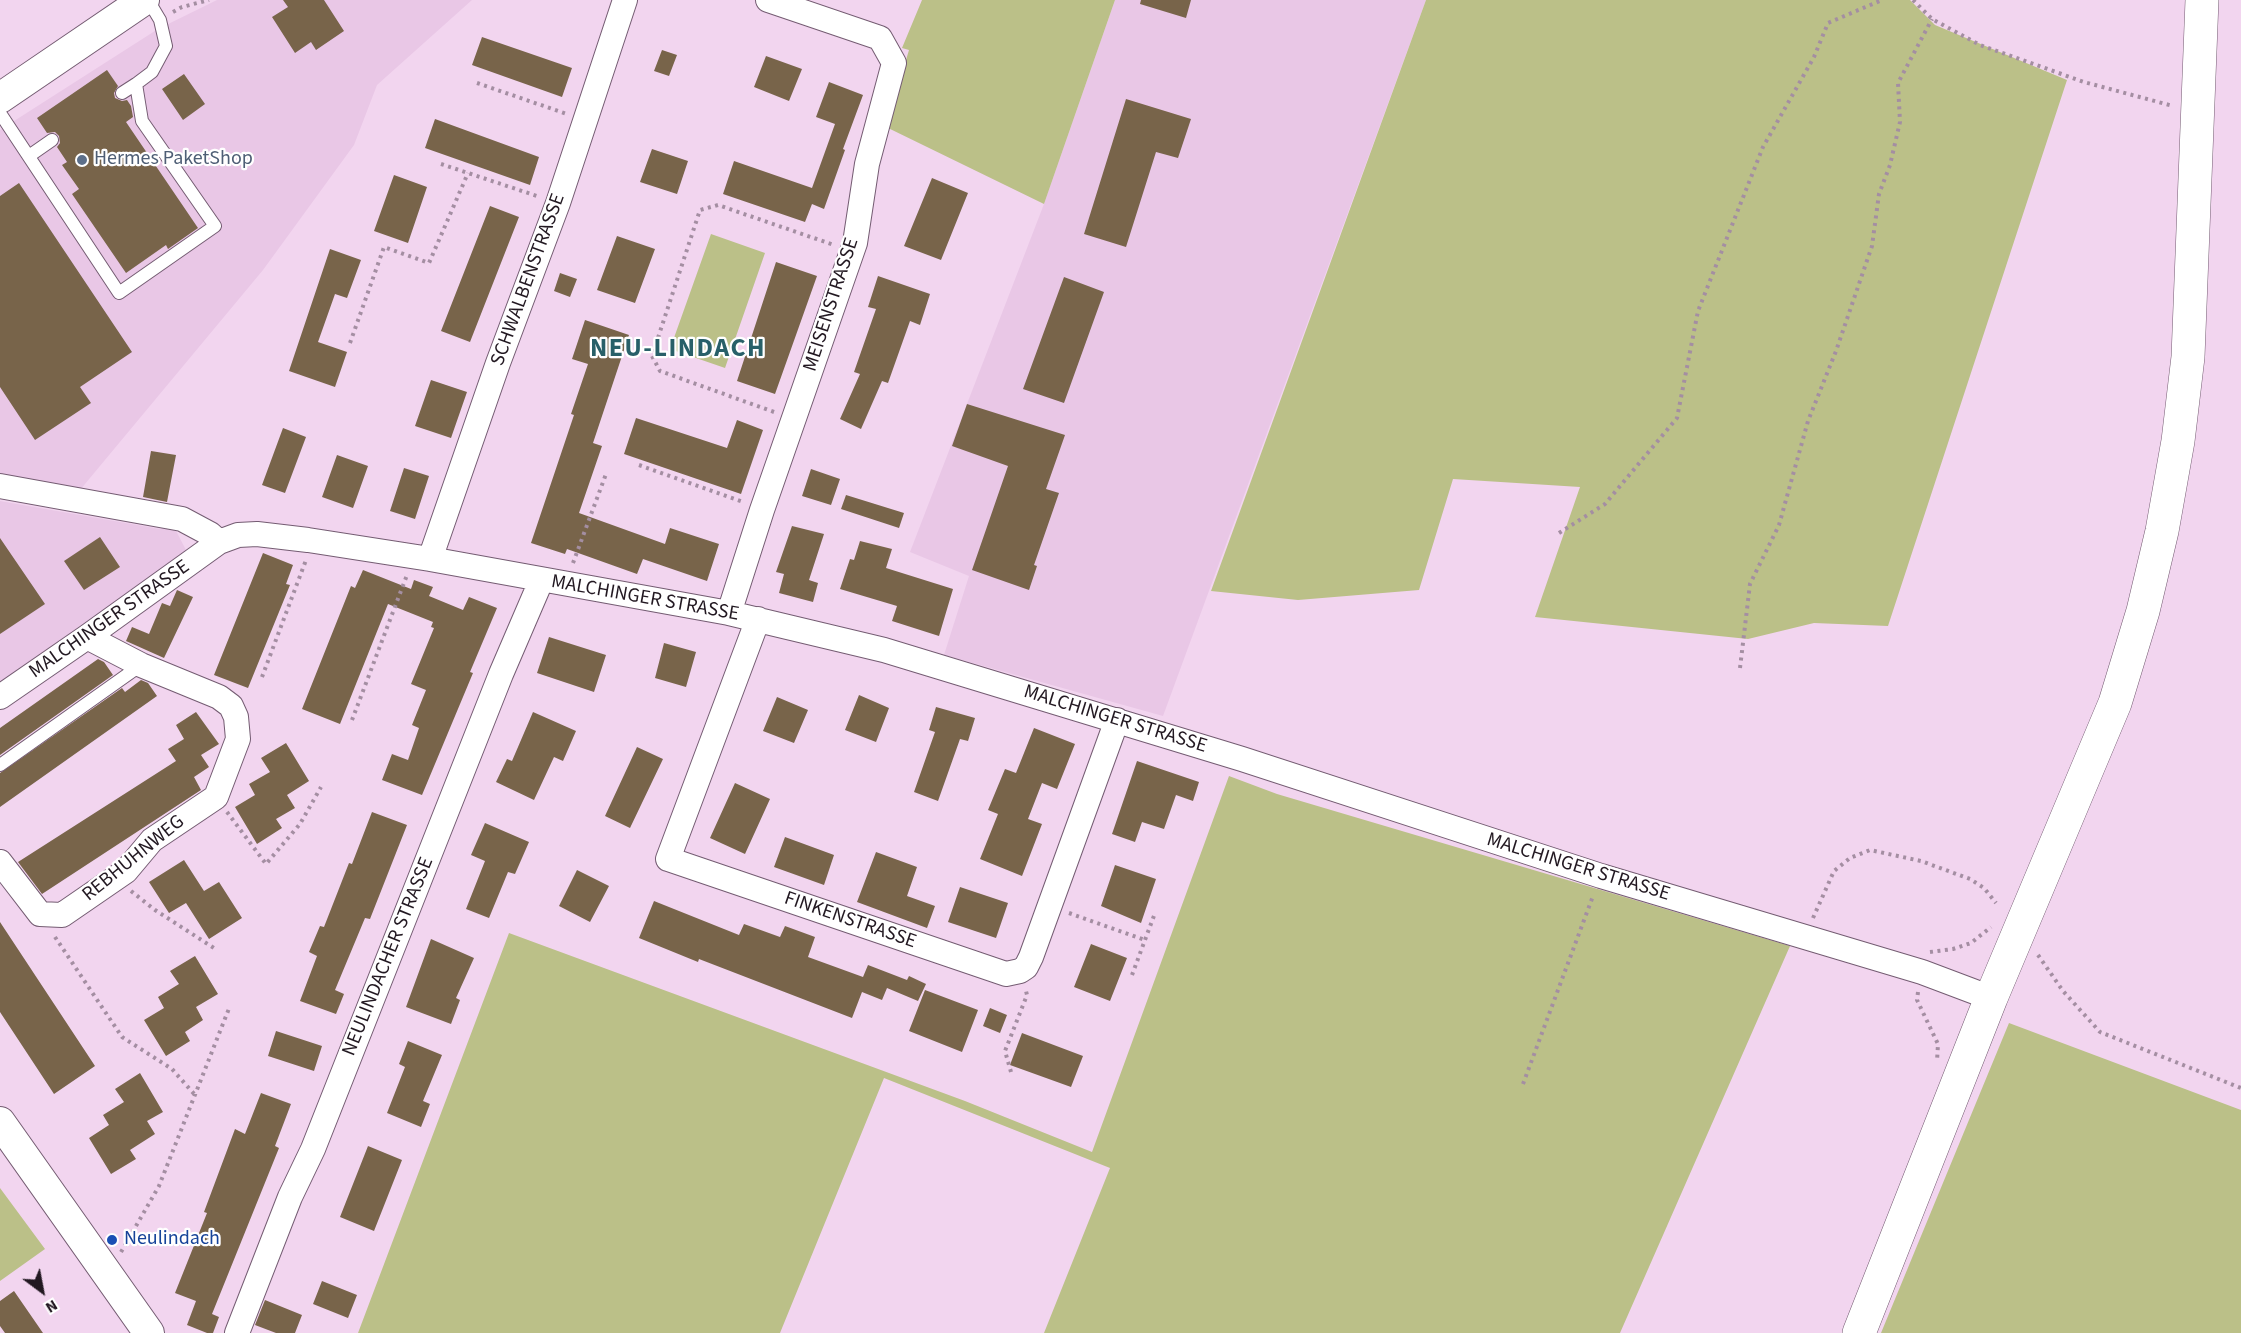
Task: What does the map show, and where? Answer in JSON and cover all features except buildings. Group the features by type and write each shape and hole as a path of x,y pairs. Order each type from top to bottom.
{"main road":[{"path":"1859,1333 1991,998 2115,703 2144,611 2162,531 2178,441 2188,357 2202,0"}],"street":[{"path":"0,98 144,0"},
{"name":"SCHWALBENSTRASSE","path":"422,558 558,203 625,0"},
{"name":"MEISENSTRASSE","path":"729,613 762,510 852,251 867,164 894,63 880,38 768,0"},
{"path":"0,486 182,519 210,534 219,542"},
{"name":"MALCHINGER STRASSE","path":"0,697 219,542 238,536 257,534 312,541 422,558 729,613 884,650 1117,720 1601,876 1922,972 1991,998"},
{"name":"NEULINDACHER STRASSE","path":"237,1333 541,580"},
{"name":"FINKENSTRASSE","path":"758,619 668,859 1006,974 1020,971"},
{"path":"87,637 141,665 219,697 231,706 236,717 238,740 216,797"},
{"path":"1020,971 1026,967 1031,957 1117,720"},
{"name":"REBHUHNWEG","path":"40,914 62,915 126,871 152,840 216,797"},
{"path":"0,862 40,914"},
{"path":"0,1122 149,1333"}],"lane":[{"path":"122,93 152,72 166,46 160,20 148,0"},
{"path":"0,113 119,293 215,226 142,121 136,84"},
{"path":"29,156 52,140"},
{"path":"0,765 141,665"}],"path":[{"path":"1559,533 1605,504 1677,418 1698,311 1763,147 1814,57 1828,23 1882,0"},
{"path":"1913,0 1932,20 1980,45 2074,78 2176,107"},
{"path":"1740,668 1750,584 1779,525 1808,420 1836,351 1872,246 1879,194 1890,165 1900,122 1898,83 1932,20"},
{"path":"477,83 585,121"},
{"path":"441,164 558,203"},
{"path":"350,343 384,247 429,263 468,173"},
{"path":"794,419 660,371 652,356 700,210 718,204 852,251"},
{"path":"639,465 762,510"},
{"path":"566,585 606,474"},
{"path":"262,677 312,541"},
{"path":"352,720 422,558"},
{"path":"216,797 266,864 300,824 321,787"},
{"path":"1811,923 1834,871 1850,858 1870,850 1921,861 1970,879 1984,888 1996,903"},
{"path":"1523,1084 1601,876"},
{"path":"116,878 155,910 217,950"},
{"path":"1050,906 1145,940"},
{"path":"1132,975 1155,913"},
{"path":"40,914 122,1037 171,1069 195,1095"},
{"path":"1936,1069 1938,1044 1917,1000 1928,952 1953,949 1971,943 1988,931 1994,922"},
{"path":"2036,953 2063,991 2100,1032 2241,1088"},
{"path":"1011,1072 1004,1054 1027,995 1020,971"},
{"path":"107,1274 159,1186 230,1006"}],"shaded area":[{"path":"217,0 472,0 377,85 354,145 263,270 75,496 0,485 0,130 158,29"},
{"path":"1115,0 1426,0 1163,716 944,655 969,576 910,552 1044,204"},
{"path":"0,501 160,529 173,525 187,552 0,682"}],"green space":[{"path":"922,0 1115,0 1044,204 886,127 909,50 902,48"},
{"path":"1426,0 1910,0 1935,25 2067,80 1888,626 1814,623 1748,639 1535,617 1580,487 1453,479 1419,590 1298,600 1211,591"},
{"path":"711,234 765,253 725,368 670,349"},
{"path":"1229,776 1277,794 1790,946 1620,1333 1044,1333 1110,1168 884,1078 780,1333 358,1333 509,933 965,1101 1092,1152"},
{"path":"2009,1023 2241,1110 2241,1333 1881,1333"},
{"path":"0,1188 45,1249 0,1281"}],"place":[{"name":"Hermes PaketShop","path":"82,160"},
{"name":"Neulindach","path":"112,1240"}],"district":[{"name":"NEU-LINDACH","path":"678,350"}]}
